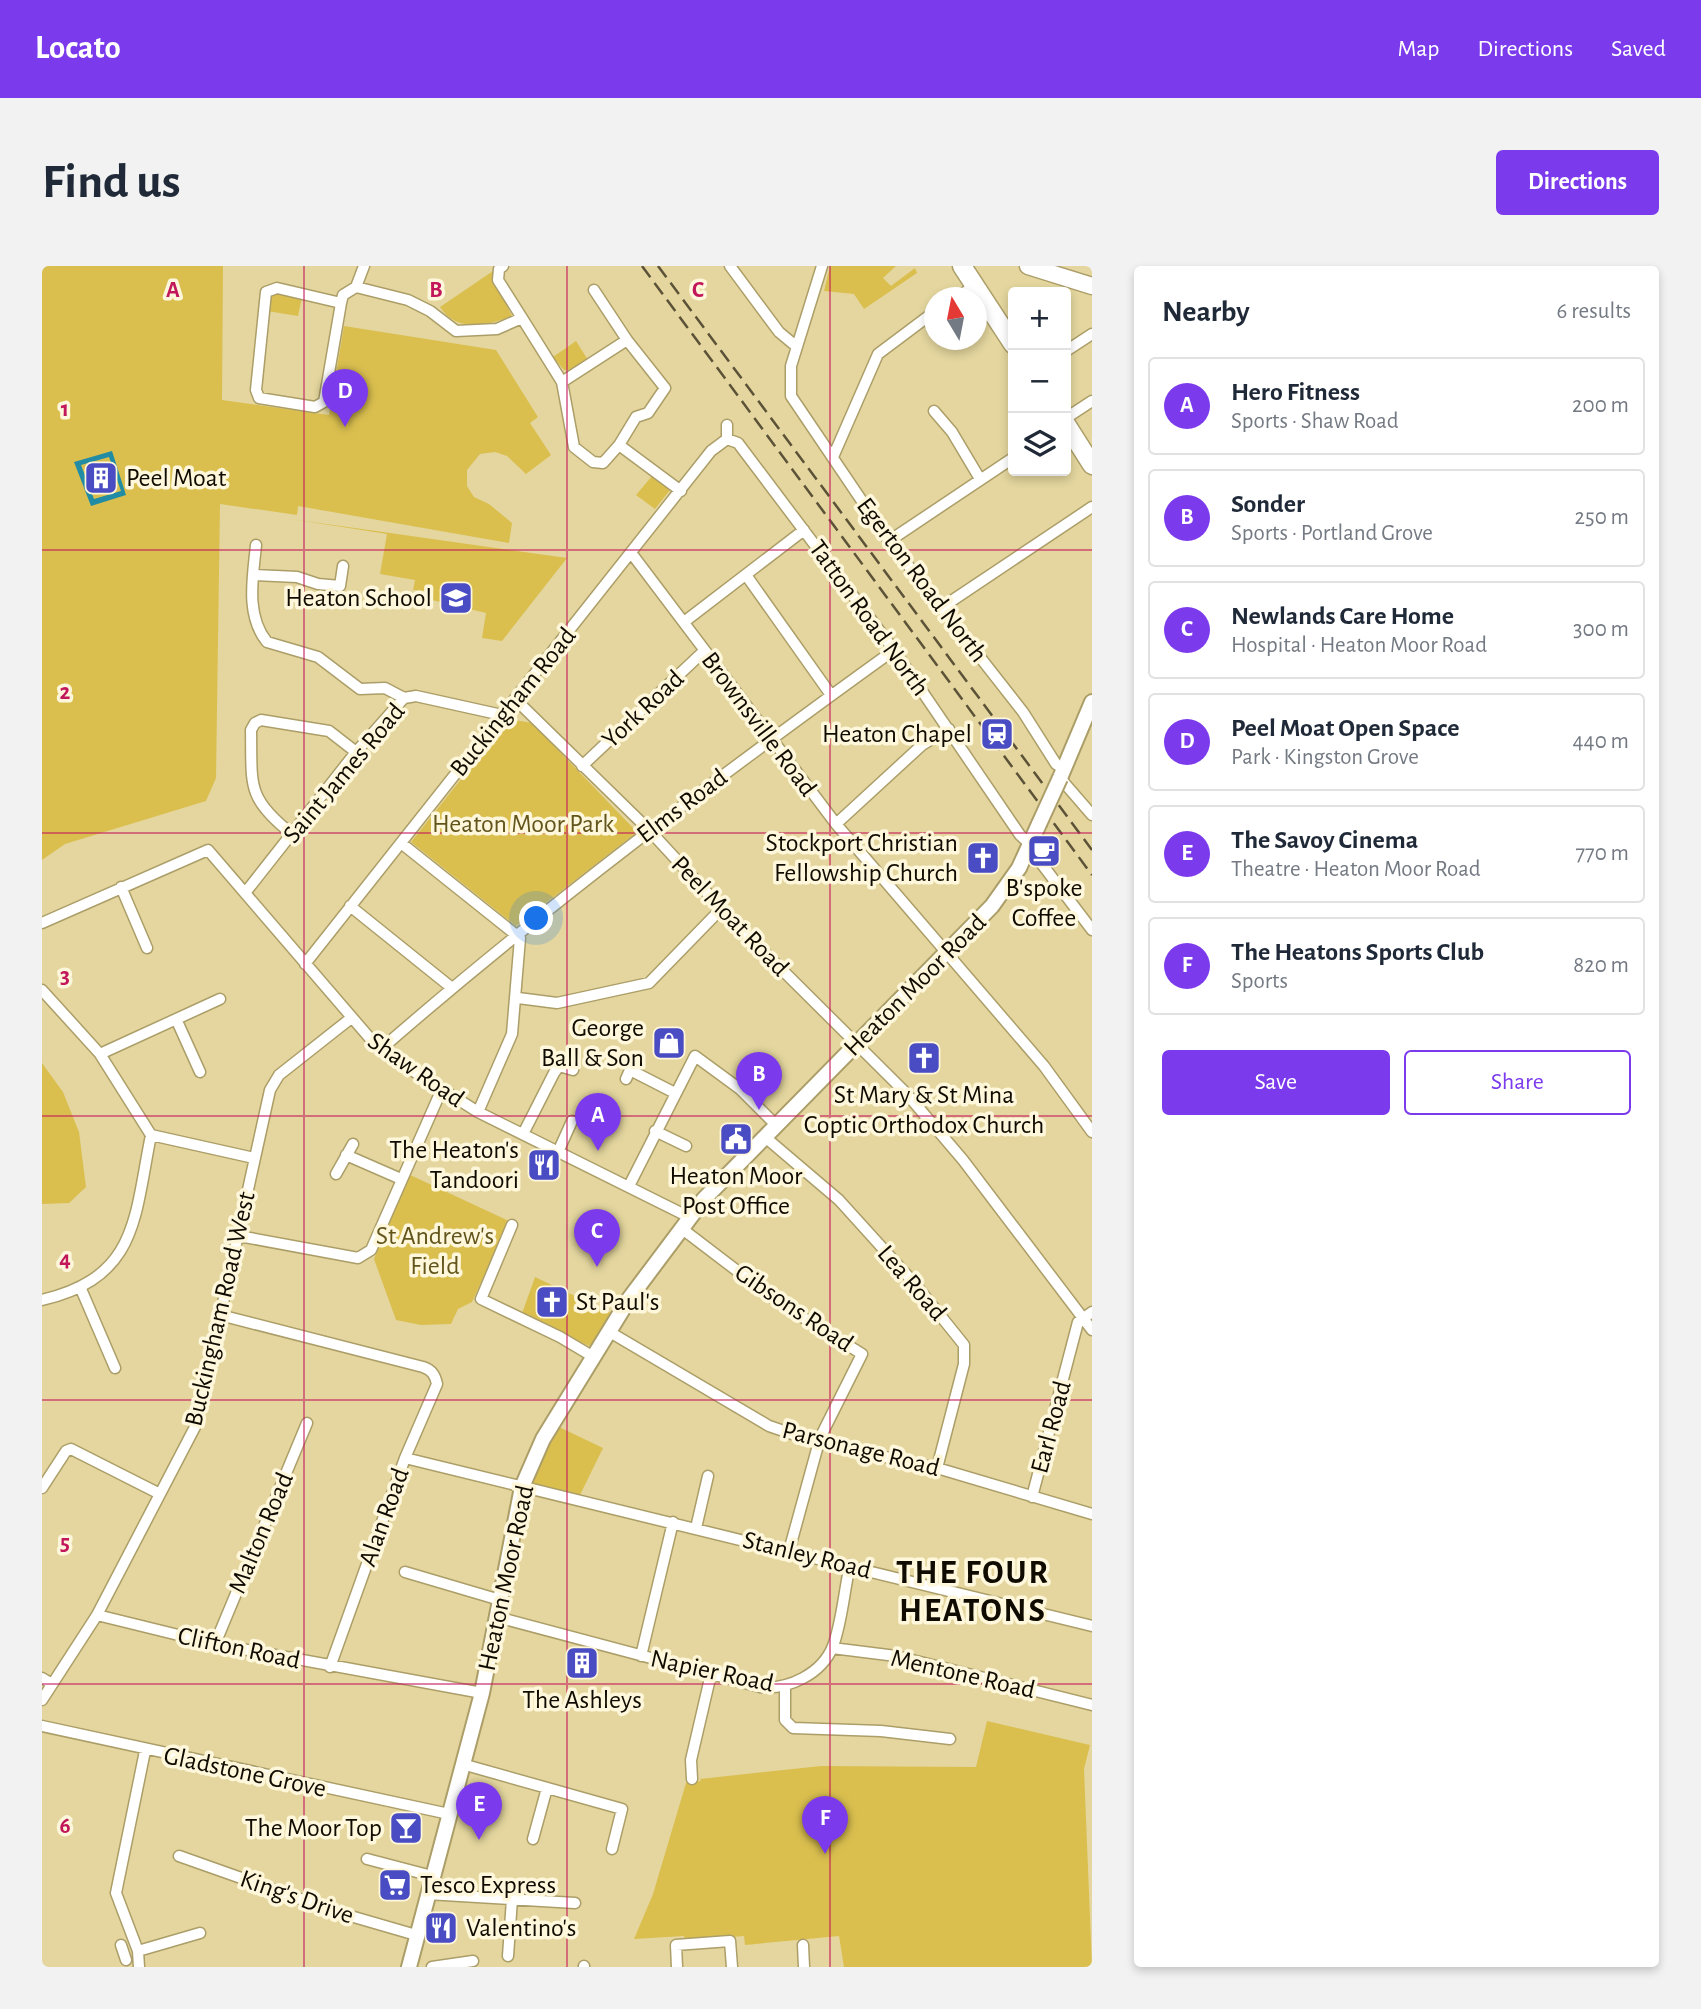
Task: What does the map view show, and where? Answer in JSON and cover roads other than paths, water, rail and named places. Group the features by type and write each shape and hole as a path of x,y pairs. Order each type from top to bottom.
{"highway":[{"path":"962,266 1008,336"},
{"path":"1071,432 1092,465"}],"main road":[{"path":"1028,266 1092,286"},
{"name":"Heaton Moor Road","path":"409,1967 482,1693 522,1486 543,1439 608,1331 685,1223 776,1125 946,954 1010,883 1029,847 1092,702"}],"street":[{"path":"341,303 277,288 266,292 256,390 260,398 314,407 324,402 341,303 364,266"},
{"path":"503,266 499,269 498,280 562,382 575,447 593,462 603,463 619,445 636,417 648,413 665,388 627,340 594,290"},
{"path":"730,266 779,332 789,344 797,347 822,266"},
{"path":"352,289 390,294 416,304 456,331 497,329 522,318"},
{"path":"833,457 878,354 924,320"},
{"path":"1068,350 1092,334"},
{"path":"562,382 627,340"},
{"name":"Egerton Road North","path":"797,347 789,386 796,404 889,541 1023,712 1062,774 1092,815"},
{"path":"1071,415 1092,401"},
{"path":"934,411 952,432 980,480"},
{"path":"724,440 727,425"},
{"name":"Buckingham Road","path":"305,964 724,440"},
{"name":"Tatton Road North","path":"724,440 738,443 804,530 894,650 1020,835 1092,930"},
{"path":"619,445 681,491"},
{"path":"889,541 1008,461"},
{"path":"941,608 1092,507"},
{"path":"684,622 804,530"},
{"path":"256,545 255,619 267,642 318,657 360,689 384,688 404,698"},
{"name":"Brownsville Road","path":"632,554 684,622 703,652 836,824 1044,1066 1092,1132"},
{"path":"254,575 297,577 318,584 340,586 343,566"},
{"path":"746,575 831,695"},
{"name":"Elms Road","path":"380,1050 518,934 649,830 894,650"},
{"name":"York Road","path":"582,766 703,652"},
{"name":"Saint James Road","path":"245,893 356,752 404,698 416,695 502,715"},
{"name":"Peel Moat Road","path":"515,699 649,830 721,909 906,1093 963,1160 1092,1330"},
{"path":"292,834 267,814 256,797 251,782 251,730 255,723 261,720 321,728 356,752"},
{"path":"836,824 922,745 949,729"},
{"path":"401,843 518,934 521,948 518,999 512,1034 478,1112"},
{"name":"Shaw Road","path":"121,887 208,850 380,1050 478,1112 629,1186 685,1223"},
{"path":"42,923 121,887 147,948"},
{"path":"350,906 452,988"},
{"path":"518,999 557,1003 649,983 721,909"},
{"path":"42,990 100,1054 151,1135 127,1239 110,1267 81,1289 42,1300"},
{"path":"100,1054 177,1021 219,999"},
{"name":"Buckingham Road West","path":"97,1615 196,1425 270,1090 279,1075 350,1018"},
{"path":"177,1021 200,1072"},
{"path":"629,1186 695,1056 740,1089 776,1125"},
{"path":"523,1135 559,1066 573,1070"},
{"path":"626,1079 630,1070 675,1093"},
{"path":"239,1236 358,1258 371,1250 441,1091"},
{"path":"558,1152 572,1121"},
{"path":"655,1131 686,1146"},
{"path":"151,1135 254,1158"},
{"name":"Lea Road","path":"765,1137 839,1200 915,1284 964,1345 964,1364 937,1468"},
{"path":"336,1174 353,1144"},
{"path":"346,1155 401,1179"},
{"name":"Gibsons Road","path":"685,1223 778,1302 862,1354 819,1443"},
{"path":"512,1225 481,1299 560,1336 592,1356"},
{"path":"81,1289 115,1368"},
{"path":"1083,1318 1092,1312"},
{"name":"Alan Road","path":"220,1315 430,1370 437,1384 405,1458 331,1667"},
{"name":"Earl Road","path":"1032,1497 1078,1322 1083,1318"},
{"name":"Parsonage Road","path":"608,1331 769,1426 819,1443 937,1468 1092,1514"},
{"name":"Malton Road","path":"215,1644 307,1423"},
{"path":"789,1551 819,1443"},
{"path":"42,1488 66,1451 71,1449 160,1494"},
{"name":"Stanley Road","path":"405,1458 1092,1626"},
{"path":"696,1528 708,1476"},
{"path":"641,1656 673,1522"},
{"path":"832,1648 850,1565"},
{"path":"405,1572 500,1600"},
{"path":"42,1700 97,1615"},
{"name":"Clifton Road","path":"97,1615 215,1644 482,1693"},
{"name":"Napier Road","path":"497,1617 760,1687 785,1688 818,1666 832,1648"},
{"name":"Mentone Road","path":"832,1648 896,1656 1092,1704"},
{"path":"692,1779 691,1760 711,1674"},
{"path":"42,1678 52,1684"},
{"path":"785,1688 785,1728 881,1731 950,1739"},
{"name":"Gladstone Grove","path":"42,1726 145,1751 449,1814"},
{"path":"139,1967 137,1949 116,1893 145,1751"},
{"path":"462,1764 622,1809 612,1849"},
{"path":"533,1839 547,1788"},
{"name":"King's Drive","path":"179,1857 340,1913 416,1935"},
{"path":"367,1859 432,1876"},
{"path":"427,1894 575,1903"},
{"path":"508,1956 512,1899"},
{"path":"124,1952 200,1933"},
{"path":"677,1967 676,1945 730,1941 732,1967"},
{"path":"803,1945 804,1967"},
{"path":"432,1967 473,1961"}],"water":[{"path":"112,451 126,495 91,506 74,462","holes":["109,457 121,491 94,499 81,465"]}],"railway":[{"path":"642,266 1092,875"},
{"path":"658,266 1092,850"}],"place":[{"name":"Peel Moat Open Space","path":"345,427"},
{"name":"Peel Moat","path":"101,478"},
{"name":"Heaton School","path":"456,598"},
{"name":"Heaton Chapel","path":"997,734"},
{"name":"B'spoke Coffee","path":"1044,851"},
{"name":"Stockport Christian Fellowship Church","path":"983,858"},
{"name":"George Ball & Son","path":"669,1043"},
{"name":"St Mary & St Mina Coptic Orthodox Church","path":"924,1058"},
{"name":"Sonder","path":"759,1110"},
{"name":"Heaton Moor Post Office","path":"736,1139"},
{"name":"Hero Fitness","path":"598,1151"},
{"name":"The Heaton's Tandoori","path":"544,1165"},
{"name":"Newlands Care Home","path":"597,1267"},
{"name":"St Paul's","path":"552,1302"},
{"name":"The Ashleys","path":"582,1663"},
{"name":"The Moor Top","path":"406,1828"},
{"name":"The Savoy Cinema","path":"479,1840"},
{"name":"The Heatons Sports Club","path":"825,1854"},
{"name":"Tesco Express","path":"395,1885"},
{"name":"Valentino's","path":"441,1928"}],"district":[{"name":"THE FOUR HEATONS","path":"973,1592"}],"park label":[{"name":"Heaton Moor Park","path":"523,824"},
{"name":"St Andrew's Field","path":"435,1251"}]}
